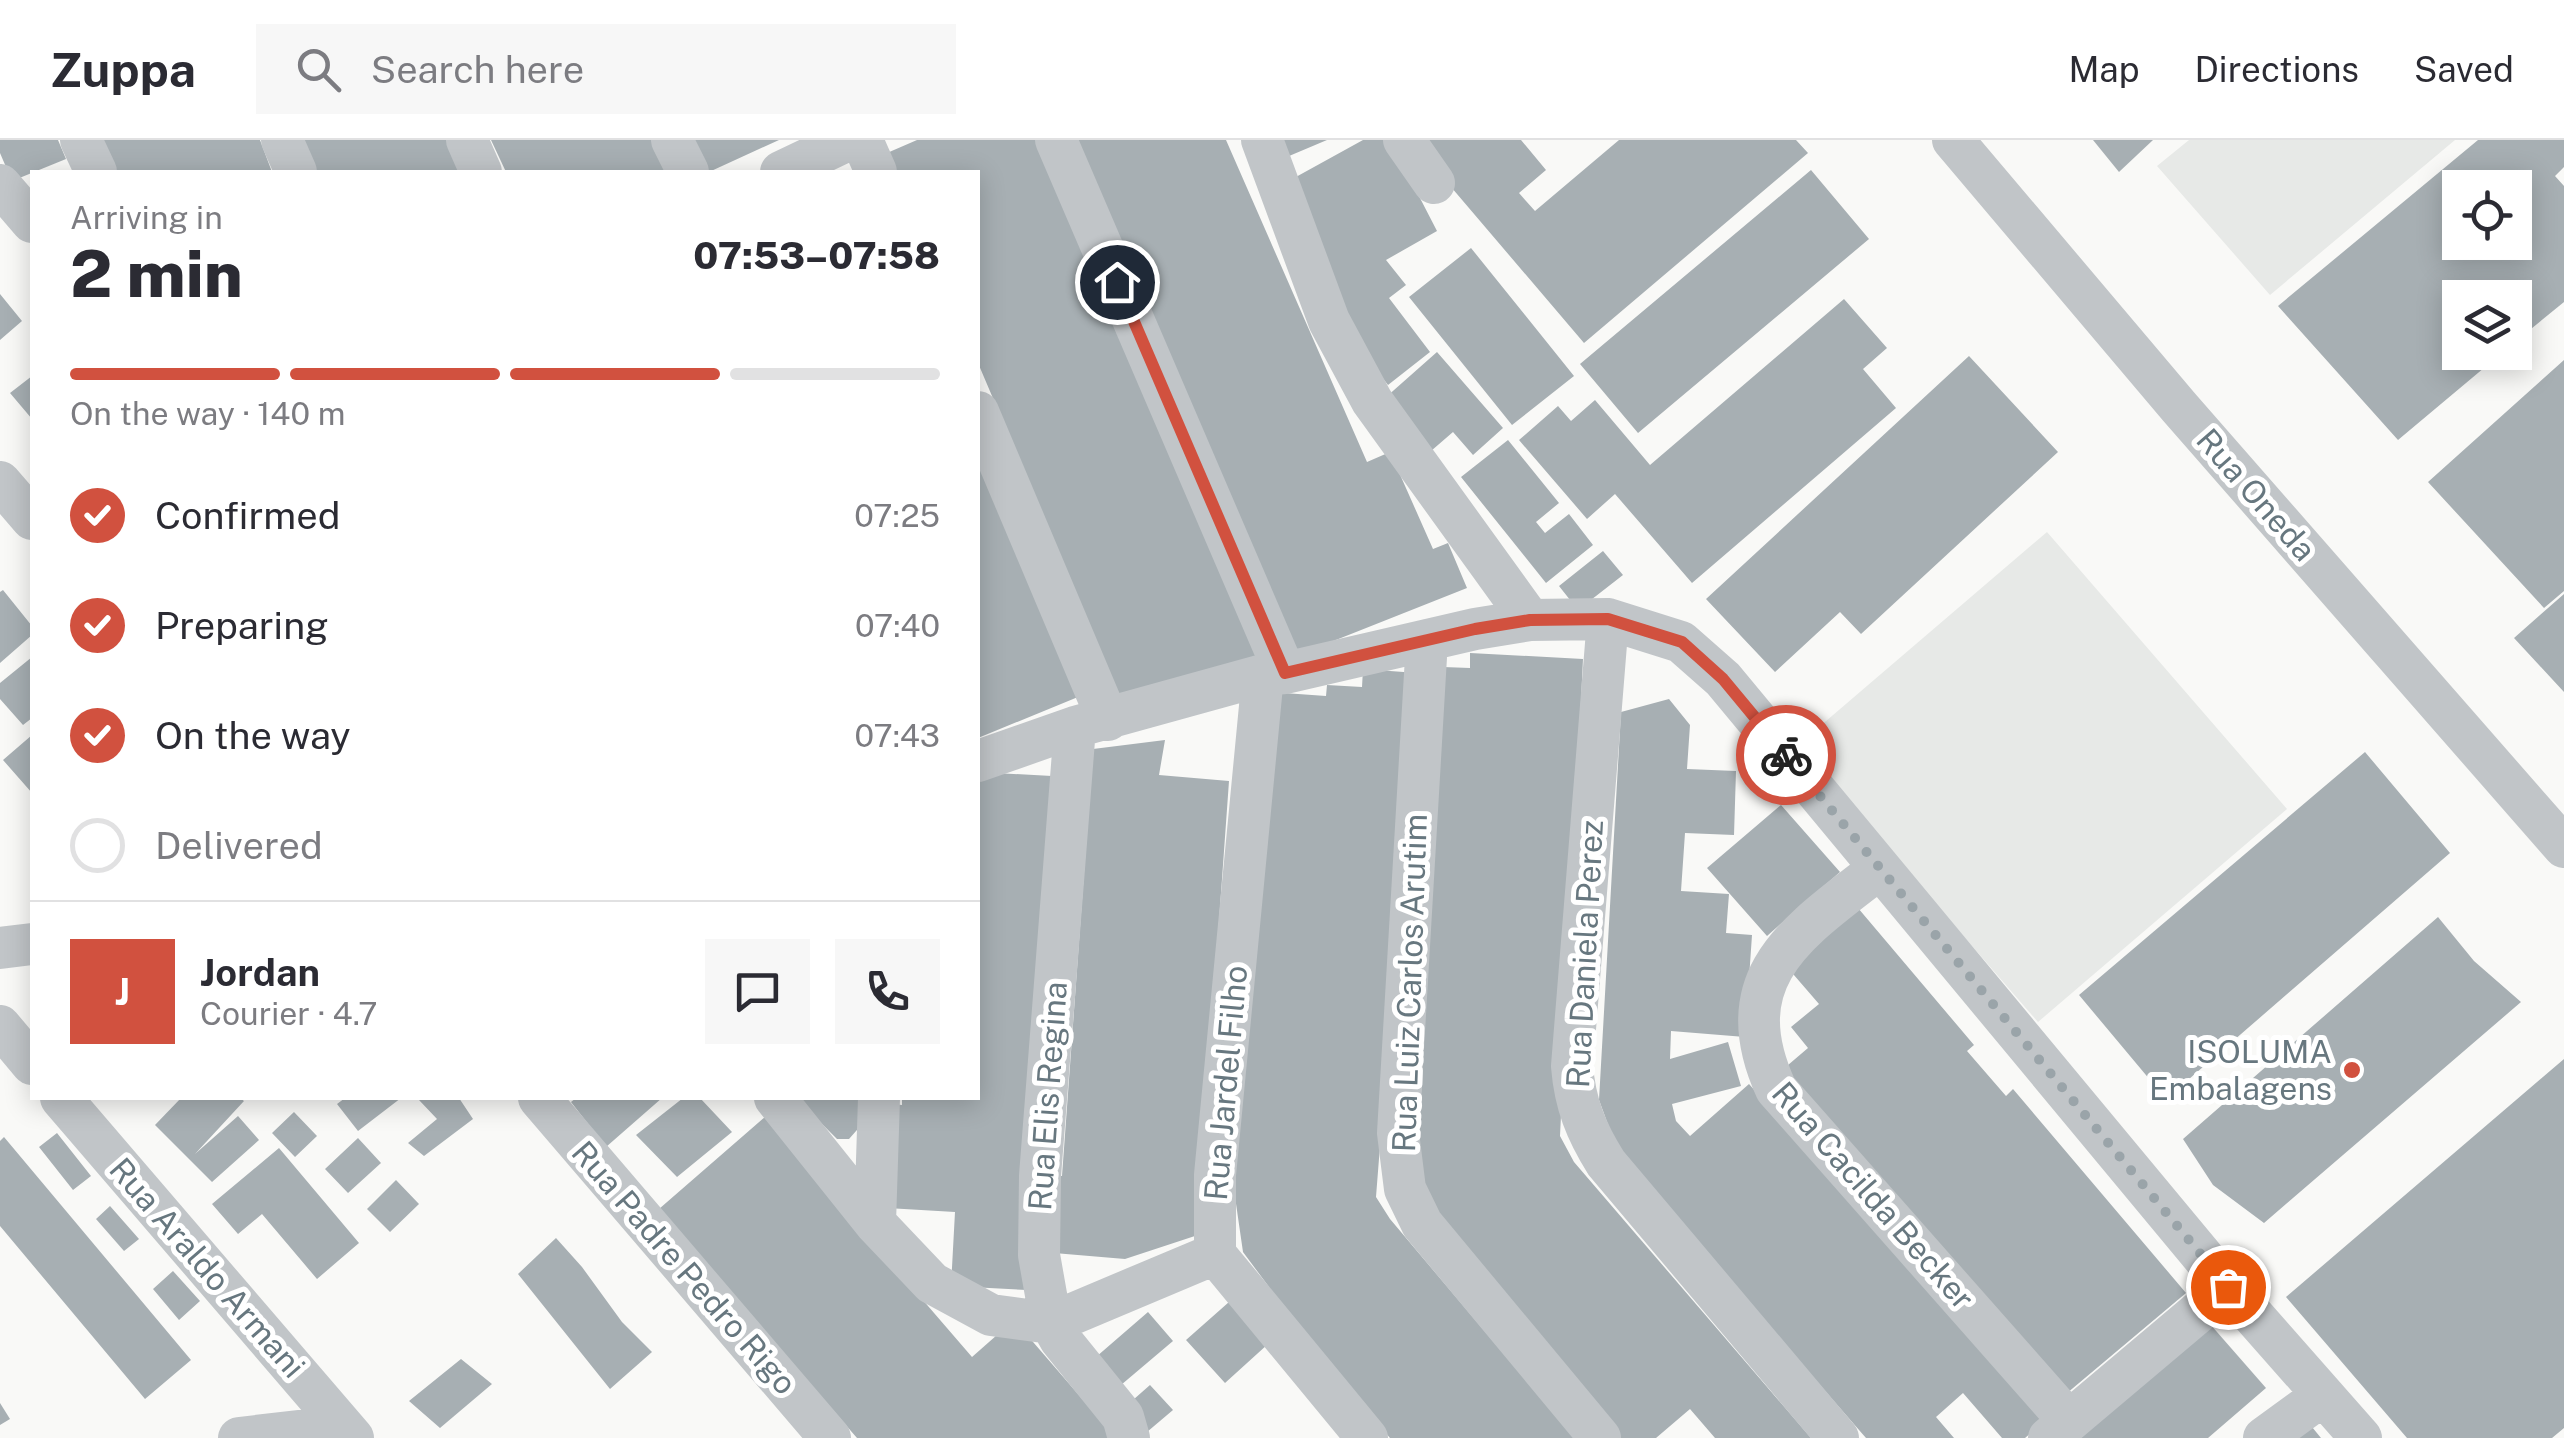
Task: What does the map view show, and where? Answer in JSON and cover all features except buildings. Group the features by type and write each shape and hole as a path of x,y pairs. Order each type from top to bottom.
{"street":[{"path":"81,140 95,170"},
{"path":"282,140 295,170"},
{"path":"467,140 480,170"},
{"path":"672,140 687,170"},
{"path":"785,170 848,140"},
{"path":"862,140 875,170"},
{"path":"1056,140 1274,674"},
{"path":"1262,140 1329,321 1372,401 1530,620"},
{"path":"1404,140 1434,183"},
{"name":"Rua Oneda","path":"1952,140 2192,422 2564,847"},
{"path":"0,186 30,220"},
{"path":"980,417 1092,724"},
{"path":"0,482 30,517"},
{"path":"980,759 1274,674 1530,620 1608,619 1682,642 1723,679 2228,1287 2360,1438"},
{"name":"Rua Daniela Perez","path":"1608,619 1572,1066 1574,1094 1584,1128 1606,1163 1838,1438"},
{"name":"Rua Luiz Carlos Arutim","path":"1427,640 1398,1133 1405,1190 1422,1224 1600,1438"},
{"name":"Rua Jardel Filho","path":"1215,1254 1215,1175 1274,674"},
{"name":"Rua Elis Regina","path":"1092,724 1040,1176 1040,1254 1051,1323 1123,1417 1130,1438"},
{"name":"Rua Cacilda Becker","path":"1880,868 1795,934 1769,970 1759,1014 1761,1055 1776,1089 2059,1429"},
{"path":"0,948 30,944"},
{"path":"0,1026 30,1062"},
{"name":"Rua Araldo Armani","path":"63,1100 348,1432"},
{"name":"Rua Padre Pedro Rigo","path":"541,1100 830,1438"},
{"path":"776,1100 875,1224 932,1283 992,1315 1051,1323 1215,1254 1367,1438"},
{"path":"875,1224 879,1100"},
{"path":"2059,1429 2228,1287"},
{"path":"2264,1438 2322,1394"},
{"path":"238,1438 348,1432"}],"shaded area":[{"path":"2189,140 2455,140 2270,295 2157,166"},
{"path":"2047,532 2287,809 2038,1022 1798,745"}],"way so far":[{"path":"1786,755 2228,1287"}],"place":[{"name":"ISOLUMA Embalagens","path":"2352,1070"}],"route":[{"path":"1117,282 1285,673 1475,629 1530,620 1608,619 1682,642 1723,679 1786,755"}]}
